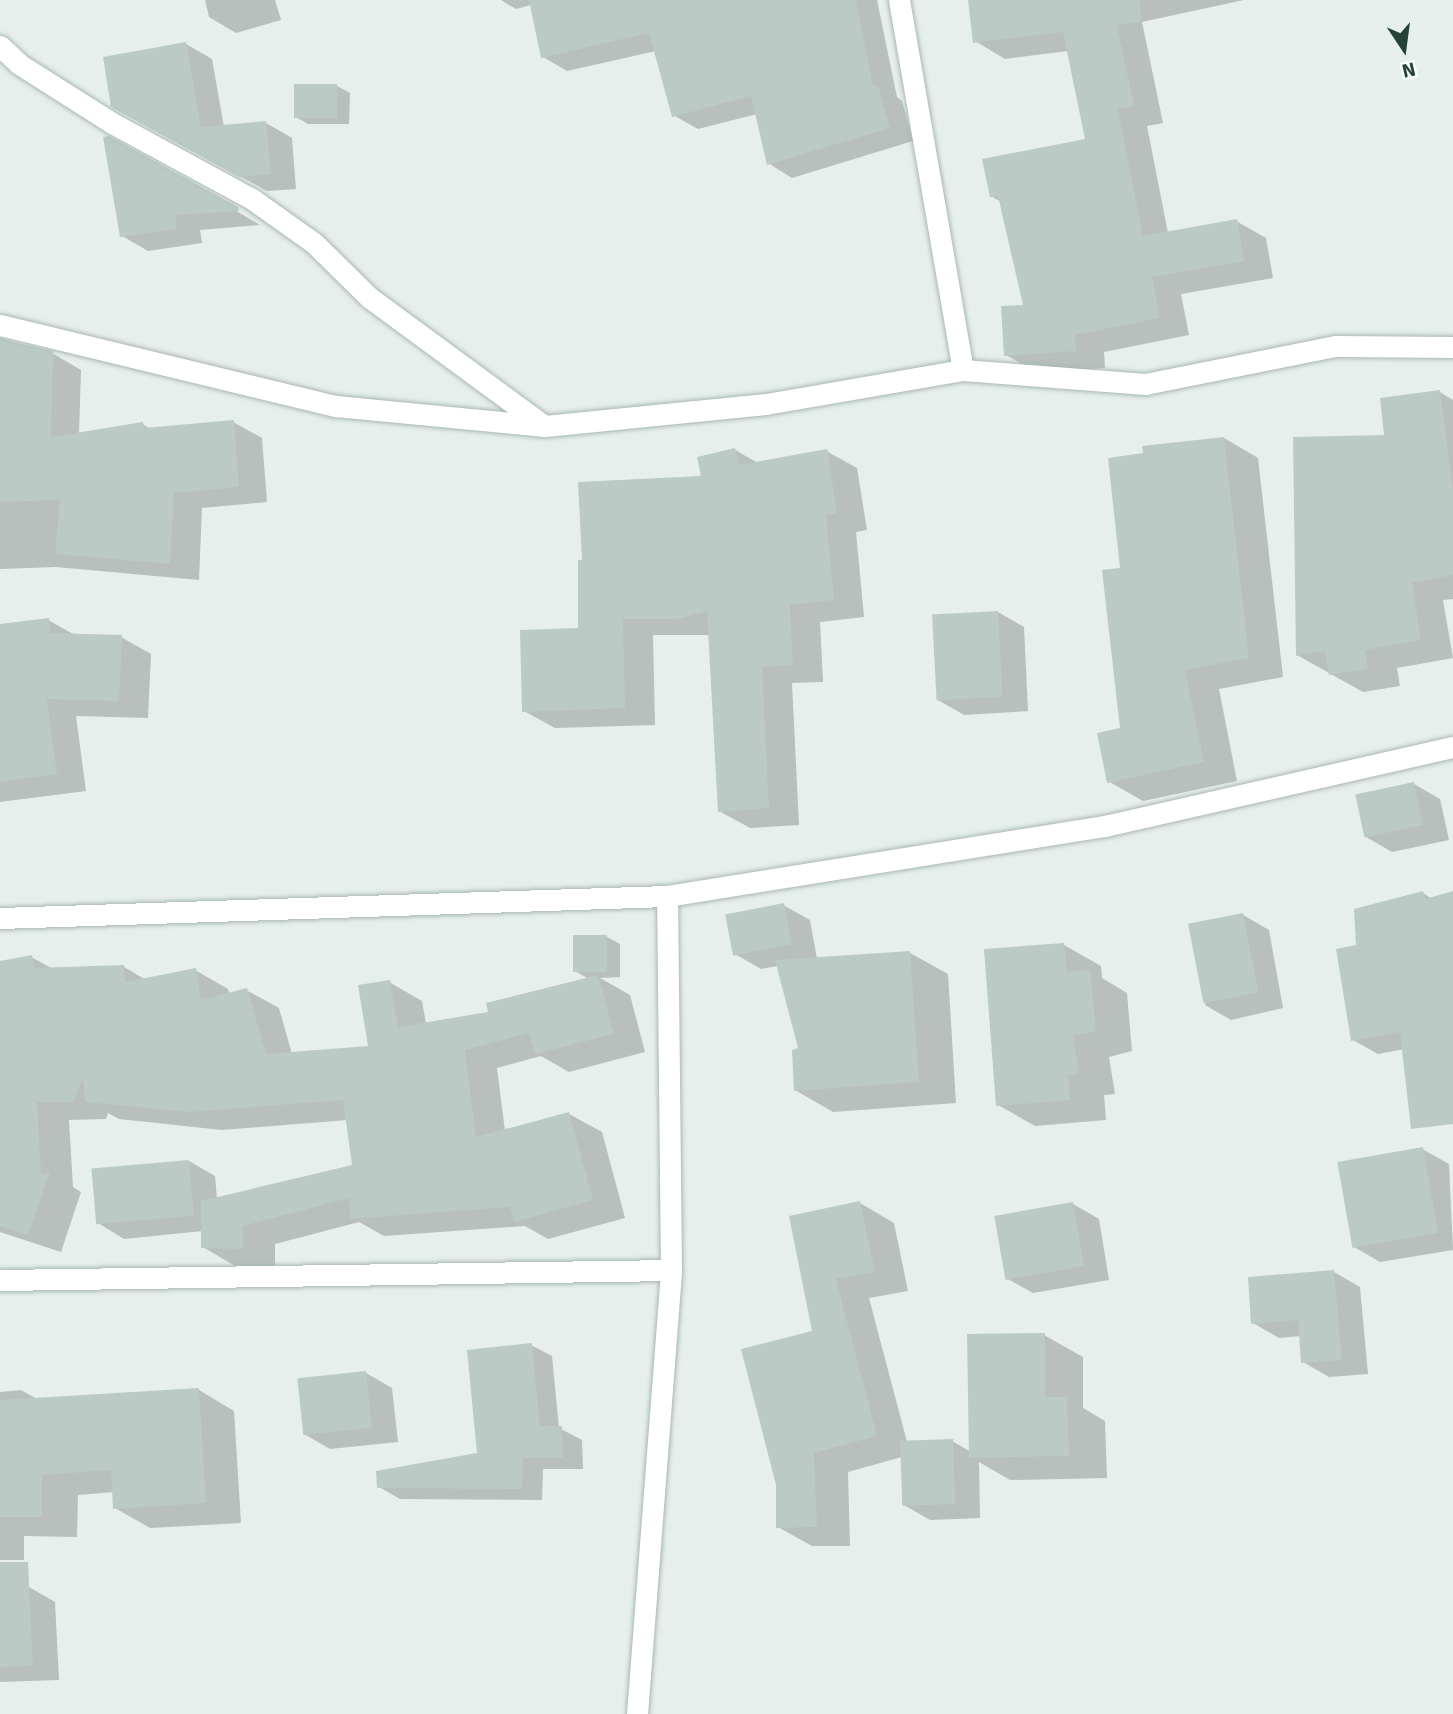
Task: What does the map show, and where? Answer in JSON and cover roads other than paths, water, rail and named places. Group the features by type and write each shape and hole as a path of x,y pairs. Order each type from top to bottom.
{"street":[{"path":"899,0 963,370"},
{"path":"0,46 19,64 112,123 252,199 314,243 370,298 545,426"},
{"path":"0,325 336,406 545,426 766,404 963,370 1145,384 1336,346 1453,347"},
{"path":"0,918 667,896 1105,826 1453,747"},
{"path":"637,1714 671,1270 667,896"},
{"path":"0,1280 671,1270"}]}
